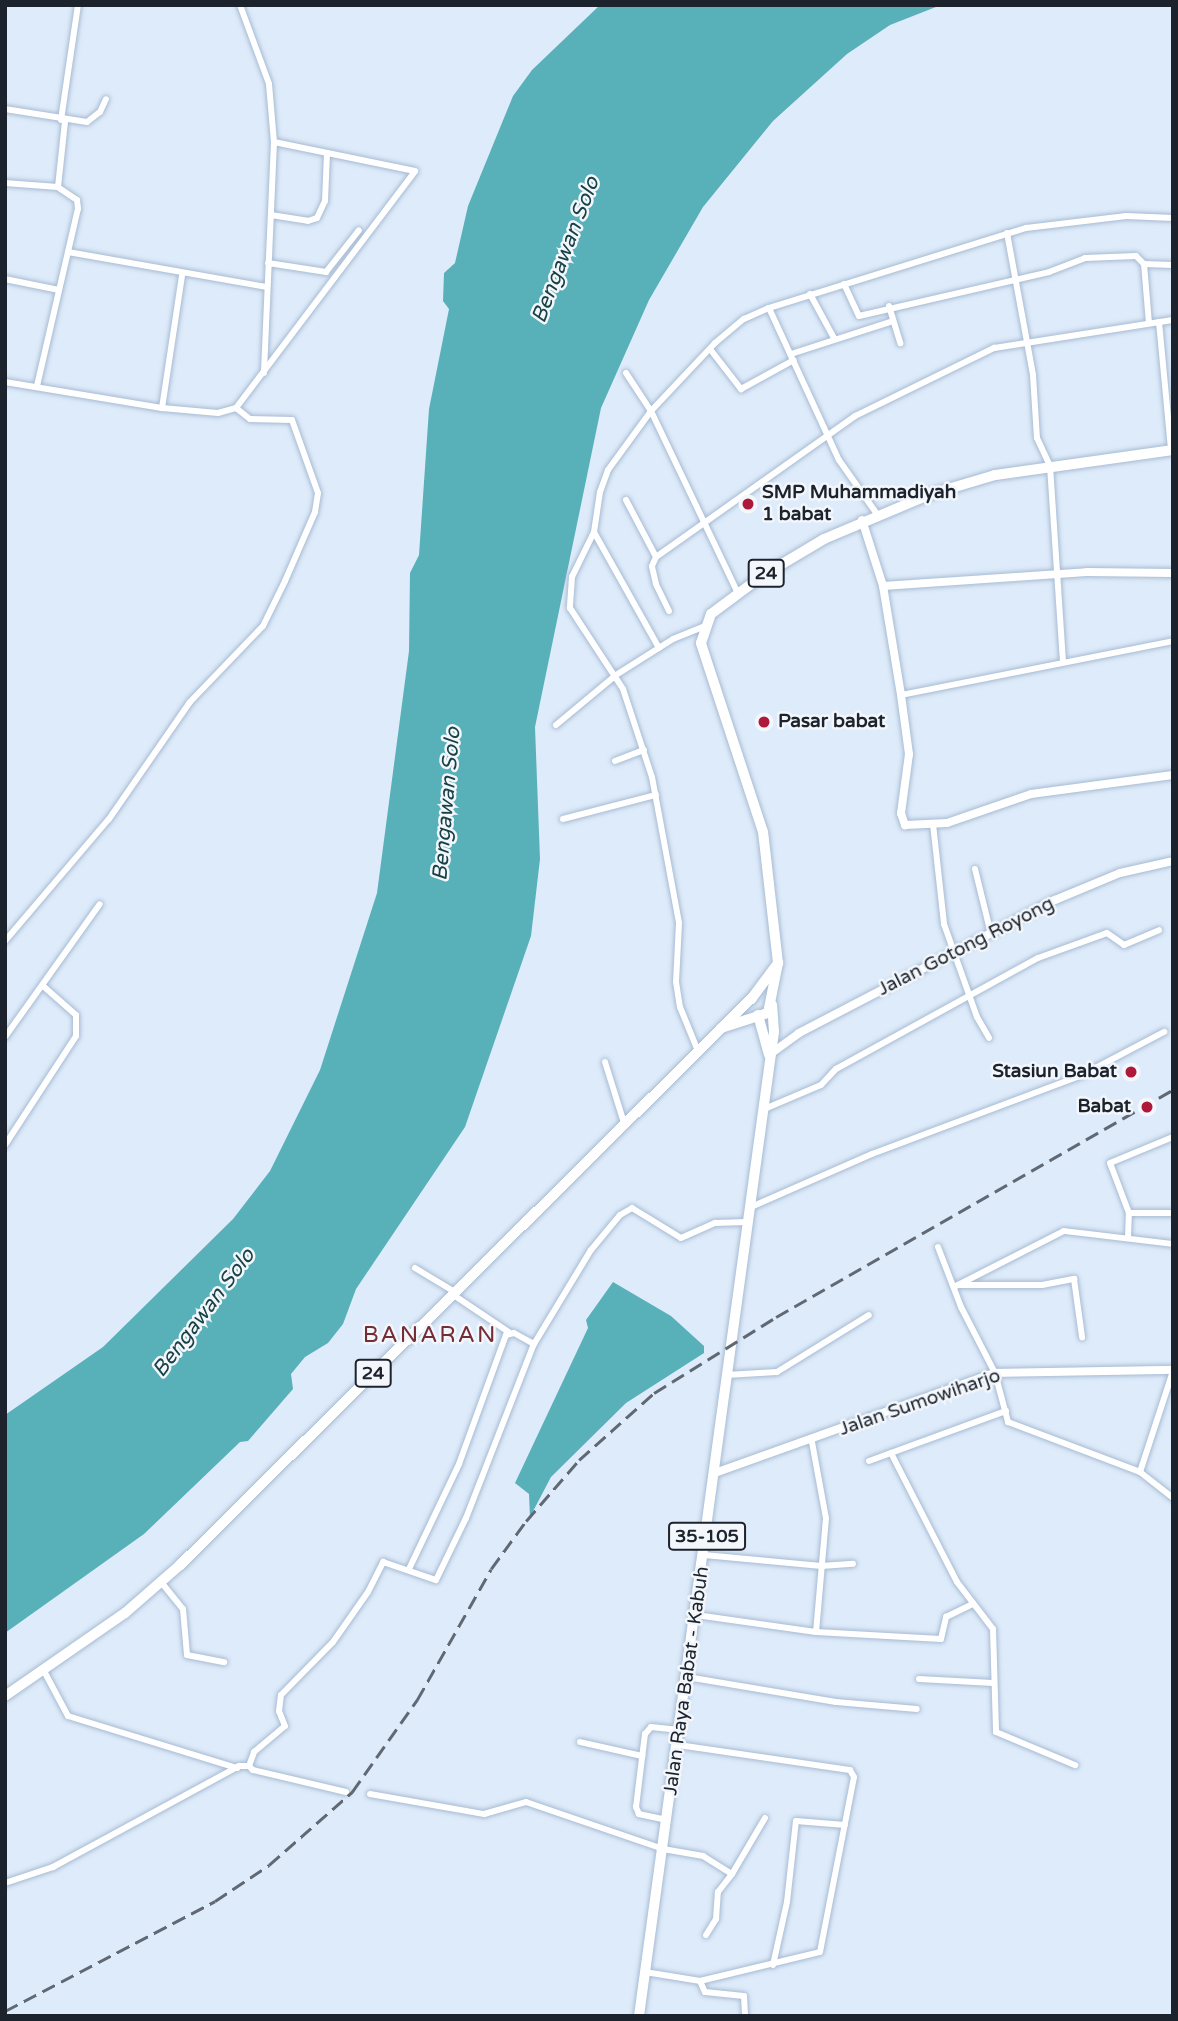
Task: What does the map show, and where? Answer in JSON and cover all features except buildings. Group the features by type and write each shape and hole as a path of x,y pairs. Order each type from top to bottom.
{"main road":[{"name":"24","path":"706,626 713,611 738,593 862,520 877,514 995,475 1172,450"},
{"path":"706,626 704,654 763,832 778,963 772,1005"},
{"name":"24","path":"5,1696 44,1671 161,1582 752,998 778,963"},
{"path":"758,1015 750,1008 752,998 764,995 772,1005"},
{"name":"24","path":"721,1028 768,1013 772,1005"},
{"name":"35-105","path":"769,1055 774,1032 772,1005"},
{"name":"35-105","path":"758,1015 769,1055"},
{"name":"Jalan Raya Babat - Kabuh","path":"639,2016 696,1615 725,1375 769,1055"}],"street":[{"path":"58,187 63,120 78,5"},
{"path":"240,5 269,84 274,142 264,375"},
{"path":"5,109 63,120 94,118 106,99"},
{"path":"5,382 162,408 218,413 236,408 264,375 415,171 274,142"},
{"path":"271,215 308,221 317,218 324,201 327,153"},
{"path":"5,183 58,187 77,203 37,386"},
{"path":"698,1051 680,1007 676,982 679,923 656,795 644,750 623,690 612,678 570,608 572,576 594,532 608,470 651,411 710,349 744,319 810,294 1007,233 1088,219 1173,218"},
{"path":"268,263 326,272 359,230"},
{"path":"1007,233 1026,341 1037,438 1050,466 1063,662"},
{"path":"68,252 182,275 266,287"},
{"path":"859,316 889,306 1100,256 1136,256 1144,264 1149,323"},
{"path":"1144,264 1173,265"},
{"path":"162,408 182,275"},
{"path":"5,279 59,290"},
{"path":"844,284 859,316 855,334"},
{"path":"810,294 834,338"},
{"path":"889,306 900,342"},
{"path":"769,308 826,434 877,514"},
{"path":"668,611 656,584 652,566 656,557 703,520 826,434 912,385 994,348 1173,320"},
{"path":"710,349 741,389 793,357 834,338 893,321"},
{"path":"1159,322 1172,450"},
{"path":"626,373 651,411 738,593"},
{"path":"5,941 109,819 190,702 263,626 315,512 318,493 292,420 250,419 236,408"},
{"path":"626,500 656,557"},
{"path":"862,520 883,586 909,754 902,821 916,827 1024,796 1173,775"},
{"path":"594,532 659,648"},
{"path":"883,586 1057,574 1173,573"},
{"path":"556,725 612,678 659,648 706,626"},
{"path":"901,695 1173,641"},
{"path":"615,761 644,750"},
{"path":"564,818 656,795"},
{"path":"933,824 944,924 953,955 973,997 976,1017 989,1038"},
{"name":"Jalan Gotong Royong","path":"769,1055 799,1033 1108,878 1173,861"},
{"path":"975,869 992,934"},
{"path":"5,1037 100,904"},
{"path":"762,1110 821,1085 836,1069 973,997 1038,958 1100,935 1111,933 1124,945 1159,930"},
{"path":"5,1145 76,1036 76,1015 42,985"},
{"path":"749,1208 872,1154 1082,1075 1164,1032"},
{"path":"605,1062 624,1123"},
{"path":"1128,1238 1129,1213 1110,1162 1173,1137"},
{"path":"249,1766 256,1749 285,1726 279,1711 281,1695 333,1642 368,1592 382,1563 409,1569 436,1580 466,1518 534,1344 591,1250 620,1215 632,1208 681,1238 715,1223 747,1222"},
{"path":"1129,1213 1173,1213"},
{"path":"956,1286 1063,1231 1173,1244"},
{"path":"937,1247 995,1373 1010,1423 1140,1472 1173,1497"},
{"path":"415,1268 510,1334 534,1344"},
{"path":"956,1286 1042,1285 1074,1279 1082,1337"},
{"path":"725,1375 777,1372 869,1315"},
{"path":"409,1569 431,1527 510,1334"},
{"path":"1140,1472 1173,1370"},
{"name":"Jalan Sumowiharjo","path":"715,1473 812,1442 995,1373 1173,1370"},
{"path":"869,1461 1006,1411"},
{"path":"812,1442 826,1518 816,1632"},
{"path":"891,1453 971,1605 993,1629 994,1724 999,1735 1075,1765"},
{"path":"704,1555 821,1566 853,1564"},
{"path":"161,1582 183,1608 187,1655 224,1662"},
{"path":"696,1615 816,1632 941,1639 946,1617 971,1605"},
{"path":"44,1671 68,1716 237,1768"},
{"path":"687,1677 836,1702 917,1709"},
{"path":"919,1679 993,1683"},
{"path":"667,1820 637,1813 642,1755 648,1728 680,1730"},
{"path":"580,1742 642,1755"},
{"path":"645,1972 700,1981 820,1952 853,1771 678,1745"},
{"path":"5,1883 53,1867 237,1768 249,1766 346,1792"},
{"path":"370,1794 484,1814 526,1802 663,1849 703,1856 732,1874"},
{"path":"706,1935 716,1920 719,1892 765,1818"},
{"path":"773,1965 787,1902 796,1821 845,1825"},
{"path":"700,1981 708,1993 744,1996 745,2016"}],"water":[{"name":"Bengawan Solo","path":"600,5 941,5 890,25 847,54 773,121 703,207 649,300 601,408 535,727 540,859 531,936 465,1127 356,1289 343,1324 328,1343 305,1357 291,1374 293,1389 248,1441 240,1442 144,1534 5,1633 5,1415 103,1347 233,1219 270,1171 320,1070 377,893 409,651 410,573 419,555 429,409 449,309 443,301 444,273 455,263 468,206 513,96 532,70"},
{"path":"613,1282 671,1316 704,1346 704,1353 626,1403 551,1477 530,1517 529,1494 515,1483 588,1328 586,1320"}],"railway":[{"path":"5,2011 215,1901 269,1865 352,1792 417,1700 491,1569 526,1521 579,1460 654,1393 776,1317 1173,1090"}],"place":[{"name":"SMP Muhammadiyah 1 babat","path":"748,504"},
{"name":"Pasar babat","path":"764,722"},
{"name":"Stasiun Babat","path":"1131,1072"},
{"name":"Babat","path":"1147,1107"}],"district":[{"name":"BANARAN","path":"430,1335"}]}
